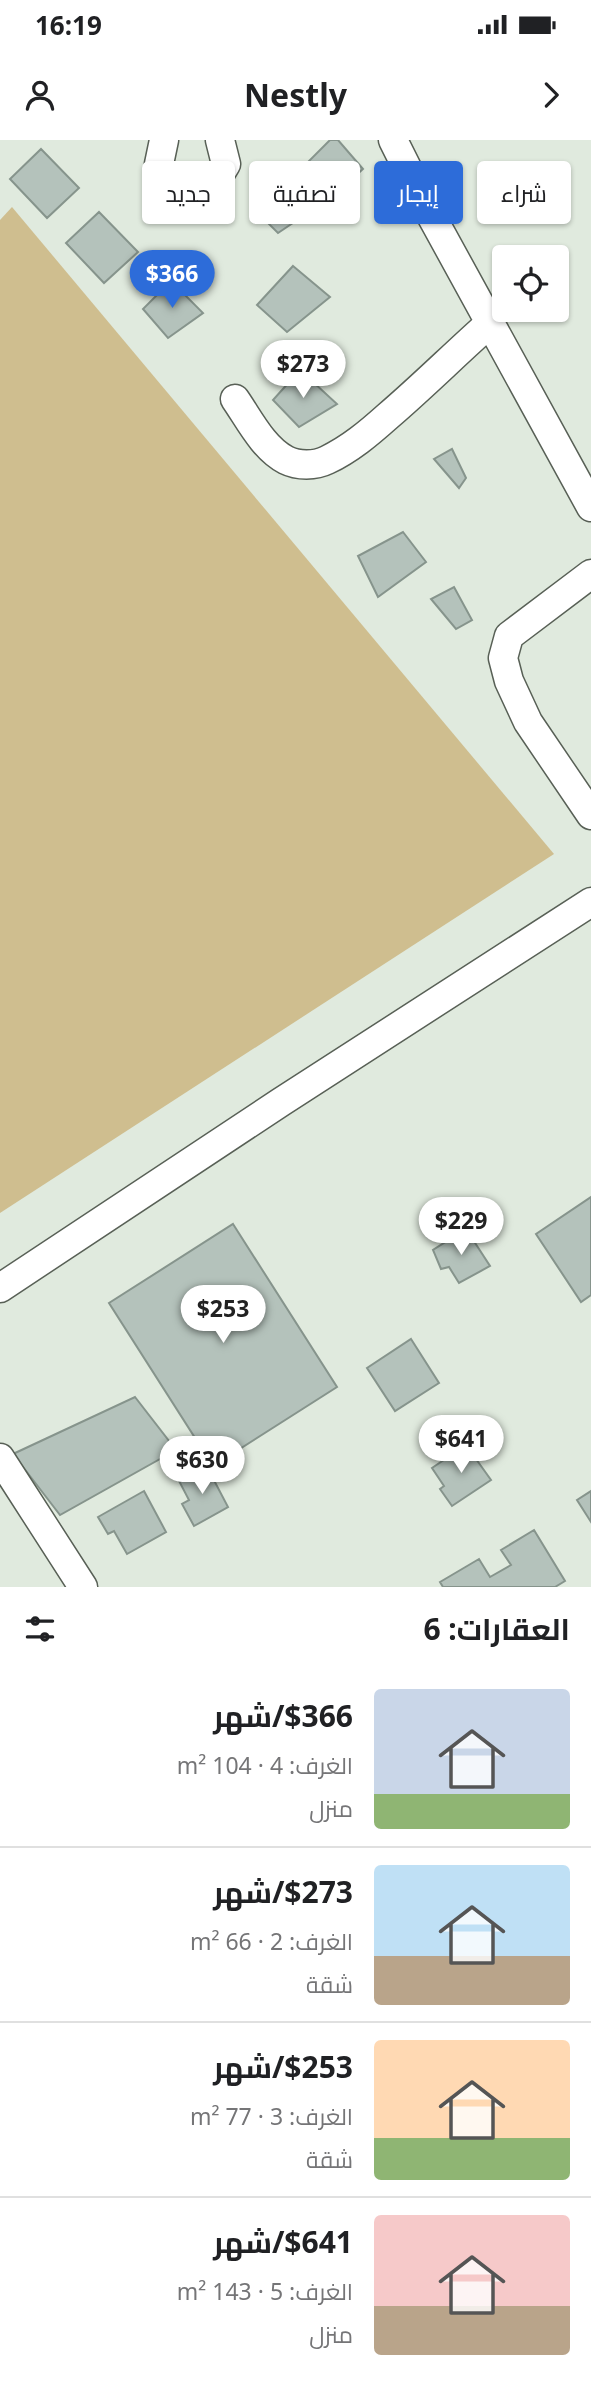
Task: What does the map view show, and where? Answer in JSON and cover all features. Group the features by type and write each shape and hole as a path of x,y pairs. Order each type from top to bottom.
{"street":[{"path":"164,140 159,164 171,184 192,192 214,184 226,164 221,140"},
{"path":"393,140 591,507"},
{"path":"234,399 275,453 296,463 326,461 361,440 491,323"},
{"path":"591,574 509,636 503,658 509,681 528,722 591,815"},
{"path":"0,1288 591,902"},
{"path":"0,1458 83,1587"}],"shaded area":[{"path":"12,207 554,854 0,1213 0,220"}],"building":[{"path":"330,140 338,140 356,161 309,161"},
{"path":"41,149 79,188 47,218 10,179"},
{"path":"99,212 138,252 104,283 66,243"},
{"path":"269,224 291,224 278,233"},
{"path":"293,266 330,297 287,332 257,305"},
{"path":"171,281 203,313 168,338 143,309"},
{"path":"300,370 337,404 299,427 273,400"},
{"path":"452,449 466,478 459,488 434,459"},
{"path":"403,532 426,562 378,597 358,556"},
{"path":"454,587 472,620 456,629 431,599"},
{"path":"591,1197 591,1295 581,1302 536,1234"},
{"path":"233,1224 337,1387 213,1466 109,1303"},
{"path":"466,1229 490,1266 459,1283 449,1267 441,1269 433,1250"},
{"path":"411,1339 439,1383 395,1411 367,1368"},
{"path":"135,1397 176,1450 60,1515 13,1454"},
{"path":"466,1445 491,1480 452,1506 440,1489 444,1486 432,1468"},
{"path":"206,1465 228,1507 194,1526 182,1504 189,1500 178,1479"},
{"path":"144,1491 166,1532 127,1554 114,1531 108,1534 98,1517"},
{"path":"591,1491 591,1522 577,1500"},
{"path":"534,1530 565,1581 555,1587 443,1587 440,1582 479,1559 490,1577 511,1565 501,1550"}]}
